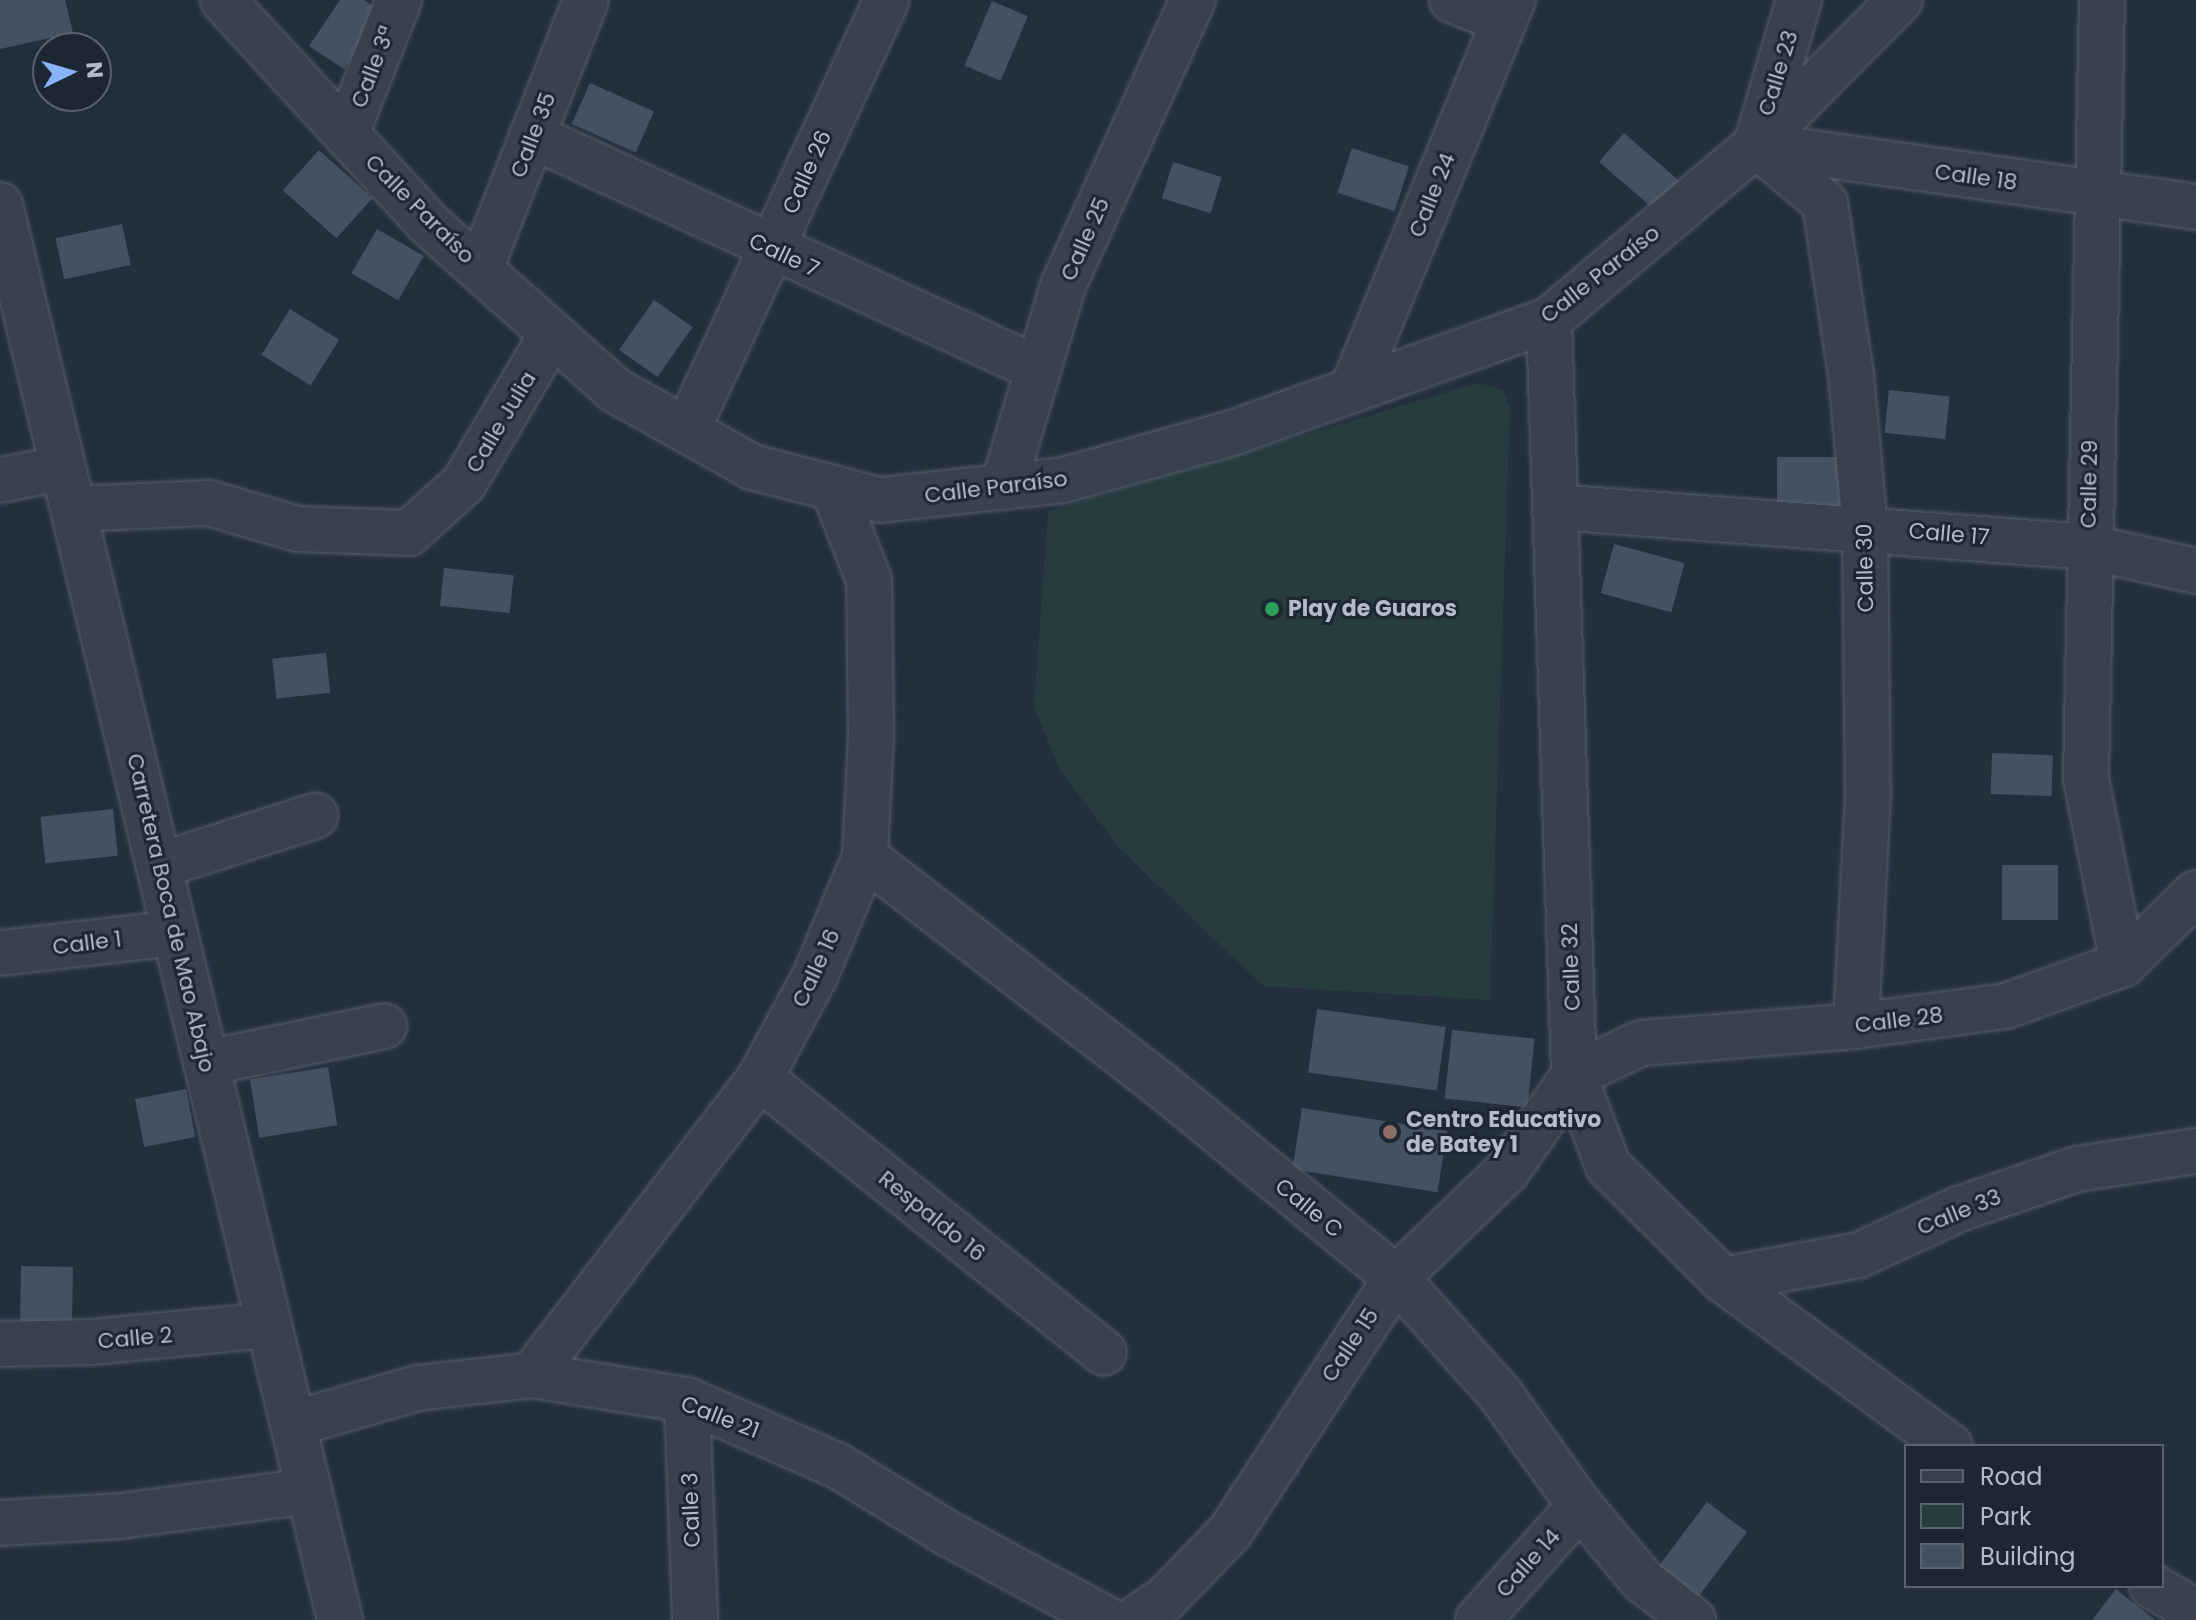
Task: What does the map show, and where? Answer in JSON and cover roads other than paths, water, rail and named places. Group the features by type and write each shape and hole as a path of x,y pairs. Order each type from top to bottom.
{"street":[{"name":"Calle Paraíso","path":"223,0 346,134 480,269 615,390 752,467 880,500 1003,487 1095,472 1232,433 1549,320 1756,145 1900,0"},
{"name":"Calle 3ª","path":"346,134 399,0"},
{"name":"Calle 35","path":"480,269 586,0"},
{"name":"Calle 26","path":"687,430 887,0"},
{"name":"Calle 25","path":"1003,487 1063,286 1193,0"},
{"path":"1452,0 1509,11"},
{"name":"Calle 23","path":"1756,145 1799,0"},
{"name":"Calle 29","path":"2102,0 2094,194 2086,779 2123,964"},
{"name":"Calle 24","path":"1352,390 1509,11"},
{"name":"Calle 7","path":"532,136 772,250 1038,369"},
{"name":"Calle 18","path":"1756,145 2196,207"},
{"name":"Calle 30","path":"1756,145 1825,203 1851,374 1865,527 1868,794 1856,1026"},
{"name":"Carretera Boca de Mao Abajo","path":"0,205 340,1620"},
{"name":"Calle 32","path":"1549,320 1574,1075 1608,1166 1723,1280 1947,1444"},
{"name":"Calle Julia","path":"0,480 209,503 298,529 409,533 464,483 552,334"},
{"name":"Calle 16","path":"532,1375 760,1078 815,976 865,857 871,736 869,580 833,488"},
{"name":"Calle 17","path":"1555,507 1865,527 2088,547 2196,571"},
{"path":"161,865 315,816"},
{"name":"Calle C","path":"865,857 1160,1084 1396,1278 1500,1394 1580,1506 1642,1580 1693,1620"},
{"name":"Calle 28","path":"1574,1075 1641,1043 1856,1026 2006,1006 2123,964 2196,893"},
{"name":"Calle 1","path":"0,953 175,933"},
{"path":"206,1063 384,1026"},
{"name":"Calle 15","path":"1134,1620 1165,1599 1230,1532 1396,1278 1507,1171 1574,1075"},
{"name":"Respaldo 16","path":"760,1078 1104,1353"},
{"name":"Calle 33","path":"1723,1280 1859,1255 1959,1209 2077,1169 2196,1151"},
{"name":"Calle 2","path":"0,1344 92,1342 269,1325"},
{"name":"Calle 21","path":"293,1424 417,1388 532,1375 687,1400 838,1466 949,1534 1108,1620"},
{"name":"Calle 3","path":"687,1400 695,1620"},
{"path":"0,1523 121,1516 309,1491"},
{"name":"Calle 14","path":"1478,1620 1580,1506"},
{"path":"2155,1588 2196,1612"}],"place":[{"name":"Play de Guaros","path":"1272,609"},
{"name":"Centro Educativo de Batey 1","path":"1390,1132"}]}
